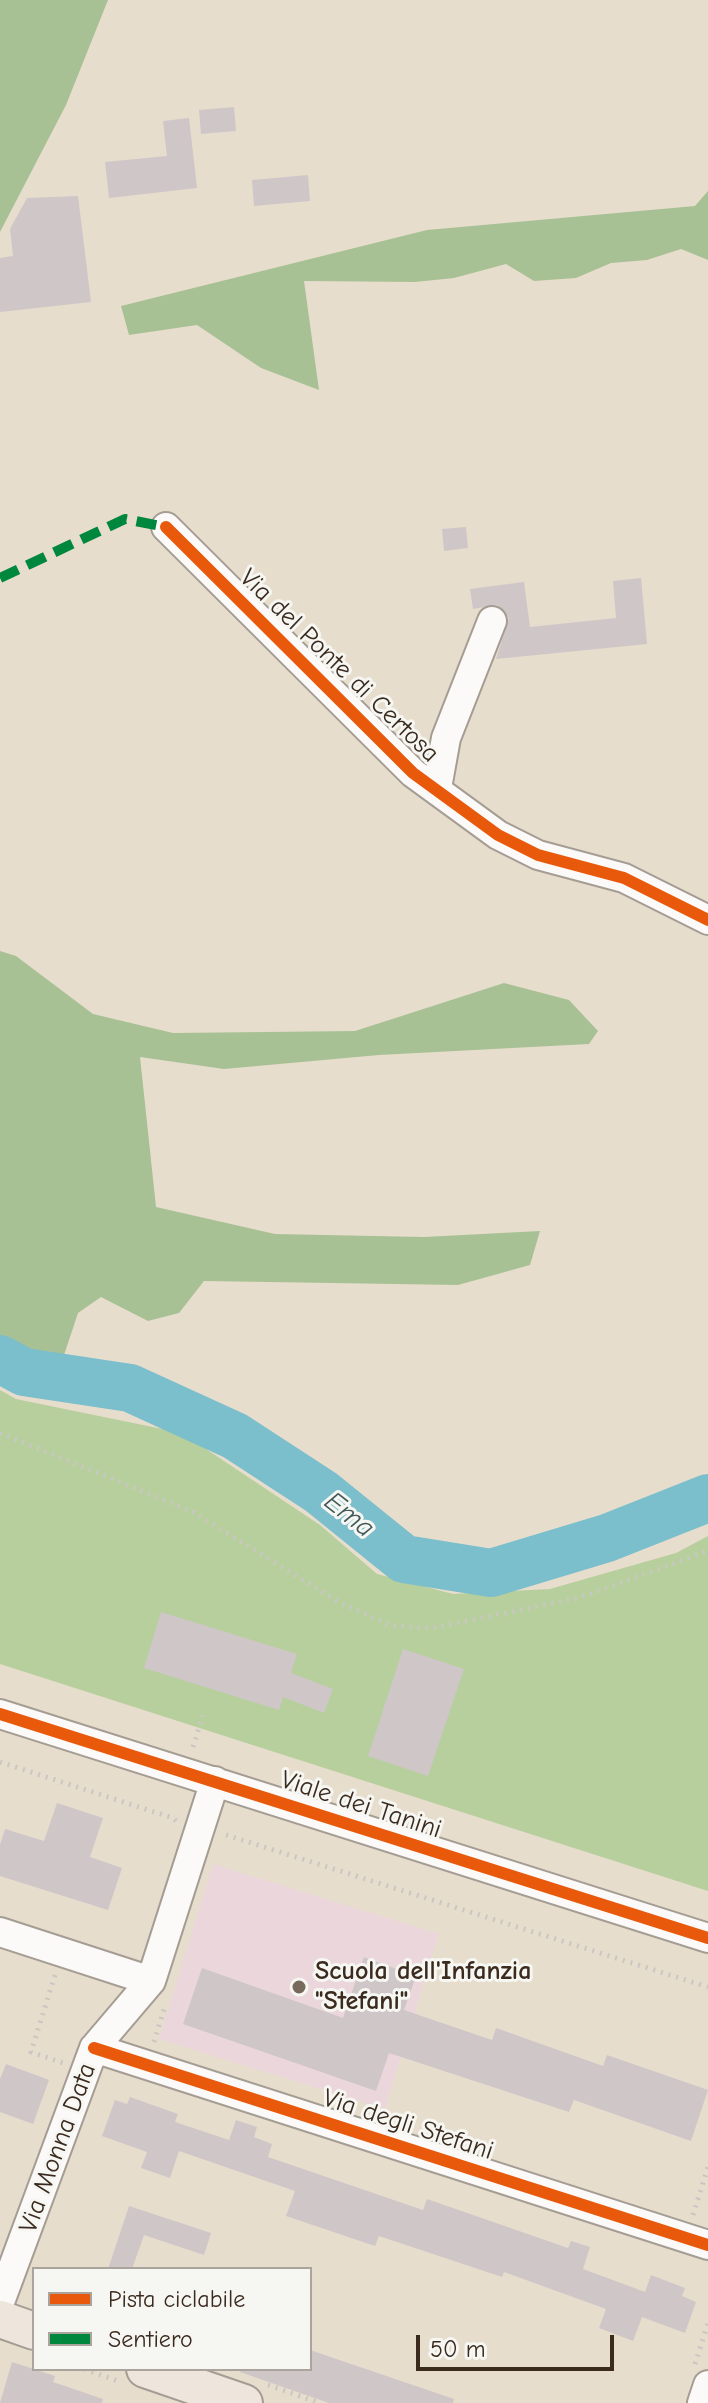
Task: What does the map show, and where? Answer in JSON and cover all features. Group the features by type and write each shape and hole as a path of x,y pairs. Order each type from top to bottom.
{"main road":[{"path":"0,2319 32,2330"},
{"path":"151,2371 244,2403"}],"street":[{"name":"Via del Ponte di Certosa","path":"166,527 413,773 498,835 538,855 624,878 708,920"},
{"path":"437,788 446,738 492,621"},
{"name":"Viale dei Tanini","path":"0,1714 708,1938"},
{"name":"Via Monna Data","path":"0,2302 94,2048 151,1981 215,1781"},
{"path":"0,1932 151,1981"},
{"name":"Via degli Stefani","path":"94,2048 708,2245"},
{"path":"702,2403 708,2385"}],"path":[{"path":"0,1433 193,1512 337,1601 392,1626 432,1628 578,1598 708,1551"},
{"path":"0,1762 173,1818 179,1825"},
{"path":"221,1833 708,1987"},
{"path":"57,1967 31,2052 68,2065"}],"shaded area":[{"name":"Scuola dell'Infanzia \"Stefani\"","path":"213,1864 439,1934 385,2109 159,2039"}],"green space":[{"path":"0,0 108,0 66,105 0,232"},
{"path":"708,191 708,260 681,249 647,260 611,263 576,278 534,281 506,264 454,278 415,282 304,281 319,390 261,368 197,325 129,335 121,306 427,230 695,206"},
{"path":"0,951 16,956 93,1014 173,1033 355,1031 504,983 569,1000 598,1031 589,1044 379,1055 224,1069 140,1057 156,1207 275,1234 424,1237 540,1231 530,1265 458,1285 204,1281 179,1313 148,1321 101,1297 78,1313 64,1355 18,1352 0,1341"},
{"path":"0,1390 16,1399 182,1433 320,1525 377,1574 453,1594 550,1589 676,1553 708,1536 708,1891 0,1664"}],"building":[{"path":"234,107 236,131 201,134 199,110"},
{"path":"189,118 197,188 109,198 105,162 167,156 163,121"},
{"path":"308,175 310,201 254,206 252,180"},
{"path":"78,196 91,302 0,312 0,258 13,256 10,229 27,198"},
{"path":"466,527 468,548 444,551 442,529"},
{"path":"641,578 647,644 496,659 509,618 497,605 473,609 470,589 524,582 530,627 616,618 613,581"},
{"path":"161,1612 297,1654 291,1673 333,1689 324,1713 283,1697 279,1710 144,1668"},
{"path":"403,1649 464,1669 428,1776 368,1756"},
{"path":"57,1803 103,1818 90,1857 122,1868 108,1910 0,1876 0,1845 5,1829 44,1841"},
{"path":"364,1957 416,1976 404,2010 492,2040 496,2028 603,2066 607,2055 708,2090 691,2141 574,2100 569,2112 389,2053 376,2091 183,2024 202,1968 343,2018"},
{"path":"6,2064 49,2080 33,2124 0,2112 0,2079"},
{"path":"130,2097 178,2114 175,2122 229,2140 236,2120 257,2127 254,2137 272,2144 268,2157 423,2210 427,2199 568,2248 571,2241 590,2247 583,2269 645,2292 651,2275 685,2288 682,2296 696,2302 685,2333 642,2317 633,2341 599,2328 606,2309 504,2272 502,2277 379,2236 375,2246 286,2216 295,2191 179,2151 170,2178 141,2168 147,2152 102,2136 115,2100 127,2104"},
{"path":"129,2206 211,2233 204,2255 144,2235 133,2267 109,2267"},
{"path":"312,2351 454,2399 453,2403 329,2403 240,2372 312,2371"},
{"path":"12,2362 55,2376 53,2382 103,2399 102,2403 0,2403"}],"waterway":[{"name":"Ema","path":"0,1359 24,1372 130,1388 235,1436 321,1492 404,1559 491,1573 607,1538 708,1498"}],"marked path":[{"path":"0,578 125,519 166,527"}],"cycle path":[{"path":"166,527 413,773 498,835 538,855 624,878 708,920"},
{"path":"0,1714 708,1938"},
{"path":"94,2048 708,2245"}],"place":[{"name":"Scuola dell'Infanzia \"Stefani\"","path":"299,1987"}]}
